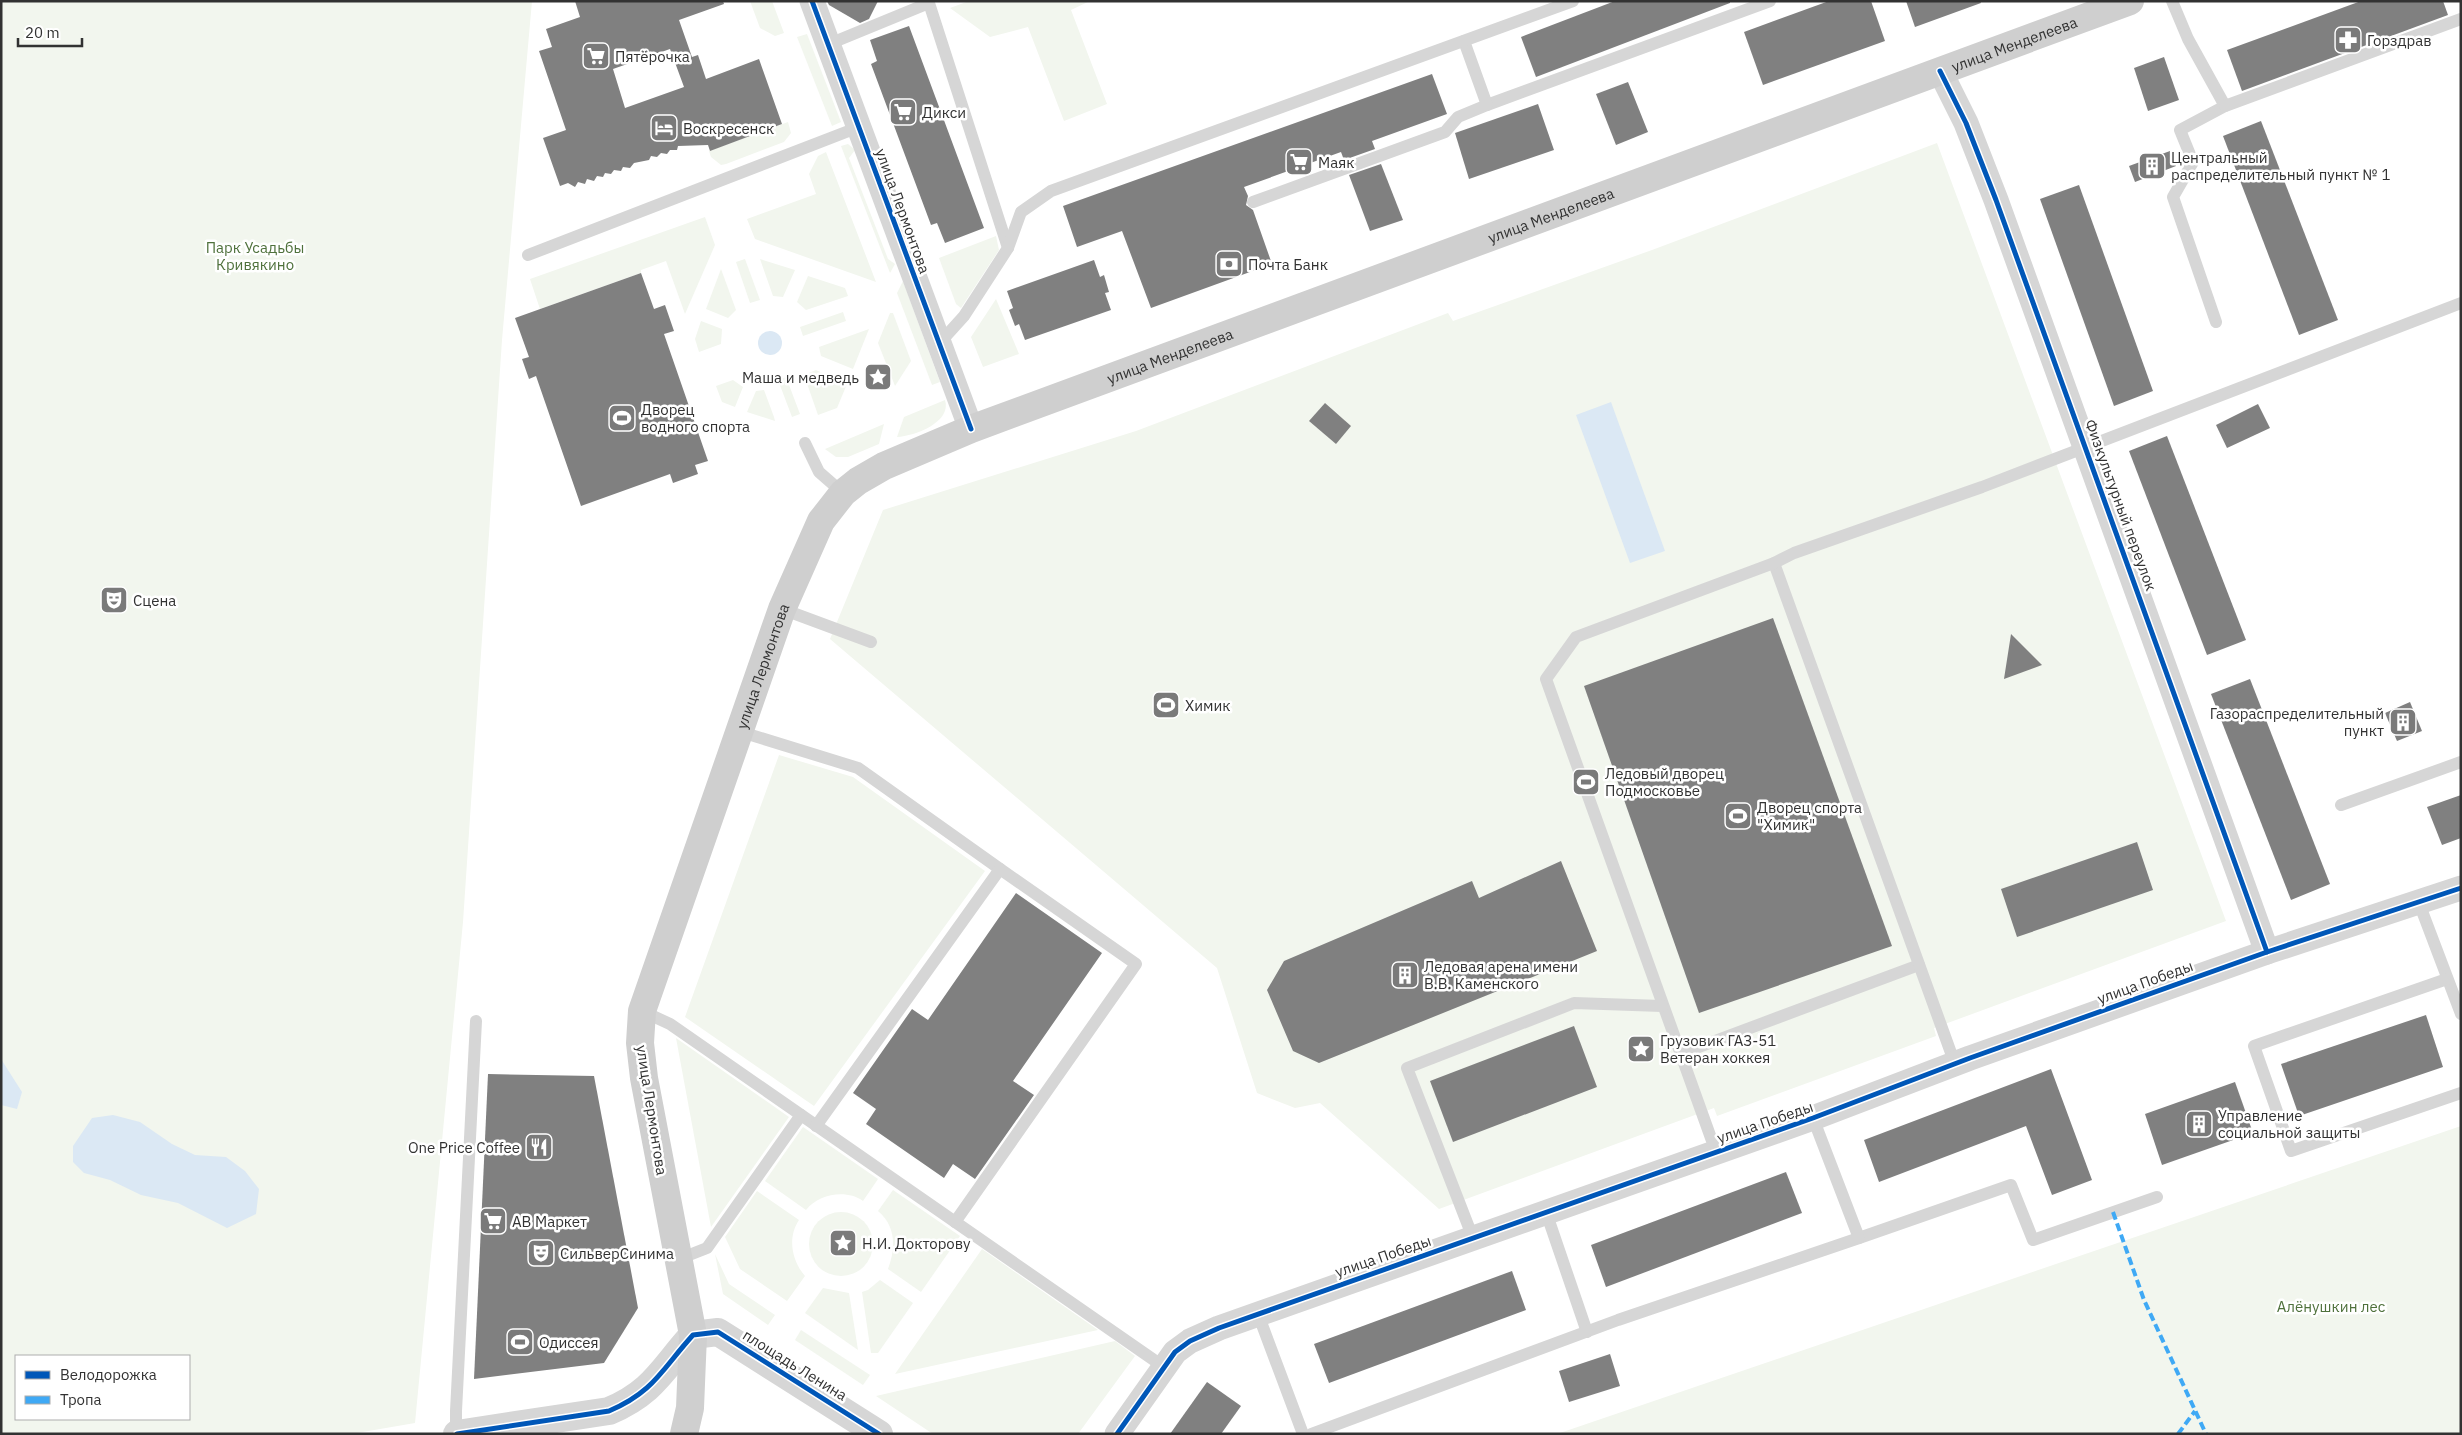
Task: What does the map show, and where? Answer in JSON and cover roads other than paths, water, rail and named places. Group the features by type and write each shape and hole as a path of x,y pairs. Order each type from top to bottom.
{"main road":[{"name":"улица Менделеева","path":"971,429 1940,71 2101,6 2130,1"},
{"name":"улица Лермонтова","path":"684,1434 690,1408 693,1335 644,1078 641,1053 642,1011 782,609 822,521 843,492 884,466 971,429"}],"street":[{"name":"улица Лермонтова","path":"812,1 971,429"},
{"name":"Физкультурный переулок","path":"1940,71 1973,140 2086,446 2268,952"},
{"name":"улица Победы","path":"1117,1434 1164,1366 1175,1352 1190,1341 1258,1314 1813,1118 1954,1064 2268,952 2461,888"},
{"name":"площадь Ленина","path":"693,1335 718,1332 879,1434"},
{"path":"456,1434 514,1430 609,1411 630,1402 658,1378 693,1335"}],"lane":[{"path":"938,341 945,337 964,316 1008,248 1021,212 1051,191 1573,1"},
{"path":"1253,202 1445,132 1458,117 1487,105 1770,1"},
{"path":"2172,1 2188,39 2225,106"},
{"path":"829,44 929,2 1008,248"},
{"path":"2216,322 2173,197 2193,162 2180,130 2225,106 2461,19"},
{"path":"1464,41 1487,105"},
{"path":"528,255 859,127"},
{"path":"1716,1152 1546,679 1576,637 1774,563 1794,553 1982,487 2461,303"},
{"path":"805,443 819,472 843,492"},
{"path":"1774,563 1954,1064"},
{"path":"782,609 870,642"},
{"path":"738,731 858,768 1136,964 955,1222"},
{"path":"2341,805 2461,762"},
{"path":"816,1126 1000,869"},
{"path":"2419,903 2461,1014"},
{"path":"1680,1054 1918,965"},
{"path":"2447,979 2254,1046 2291,1151 2461,1093"},
{"path":"1473,1238 1407,1068 1574,1003 1662,1006"},
{"path":"642,1011 670,1024 1164,1366"},
{"path":"456,1434 476,1021"},
{"path":"679,1259 707,1248 801,1115"},
{"path":"1813,1118 1860,1238"},
{"path":"1311,1434 1587,1332 2011,1185 2033,1240 2157,1197"},
{"path":"1546,1212 1587,1332"},
{"path":"1258,1314 1303,1434"}],"place":[{"name":"Горздрав","path":"2348,40"},
{"name":"Пятёрочка","path":"596,56"},
{"name":"Дикси","path":"903,112"},
{"name":"Воскресенск","path":"664,128"},
{"name":"Маяк","path":"1299,162"},
{"name":"Центральный распределительный пункт № 1","path":"2152,166"},
{"name":"Почта Банк","path":"1229,264"},
{"name":"Маша и медведь","path":"878,377"},
{"name":"Дворец водного спорта","path":"622,418"},
{"name":"Сцена","path":"114,600"},
{"name":"Химик","path":"1166,705"},
{"name":"Газораспределительный пункт","path":"2403,722"},
{"name":"Ледовый дворец Подмосковье","path":"1586,782"},
{"name":"Дворец спорта \"Химик\"","path":"1738,816"},
{"name":"Ледовая арена имени В.В. Каменского","path":"1405,975"},
{"name":"Грузовик ГАЗ-51 Ветеран хоккея","path":"1641,1049"},
{"name":"Управление социальной защиты","path":"2199,1124"},
{"name":"One Price Coffee","path":"539,1147"},
{"name":"АВ Маркет","path":"493,1221"},
{"name":"Н.И. Докторову","path":"843,1243"},
{"name":"СильверСинима","path":"541,1253"},
{"name":"Одиссея","path":"520,1342"}],"park label":[{"name":"Парк Усадьбы Кривякино","path":"255,256"},
{"name":"Алёнушкин лес","path":"2331,1306"}]}
